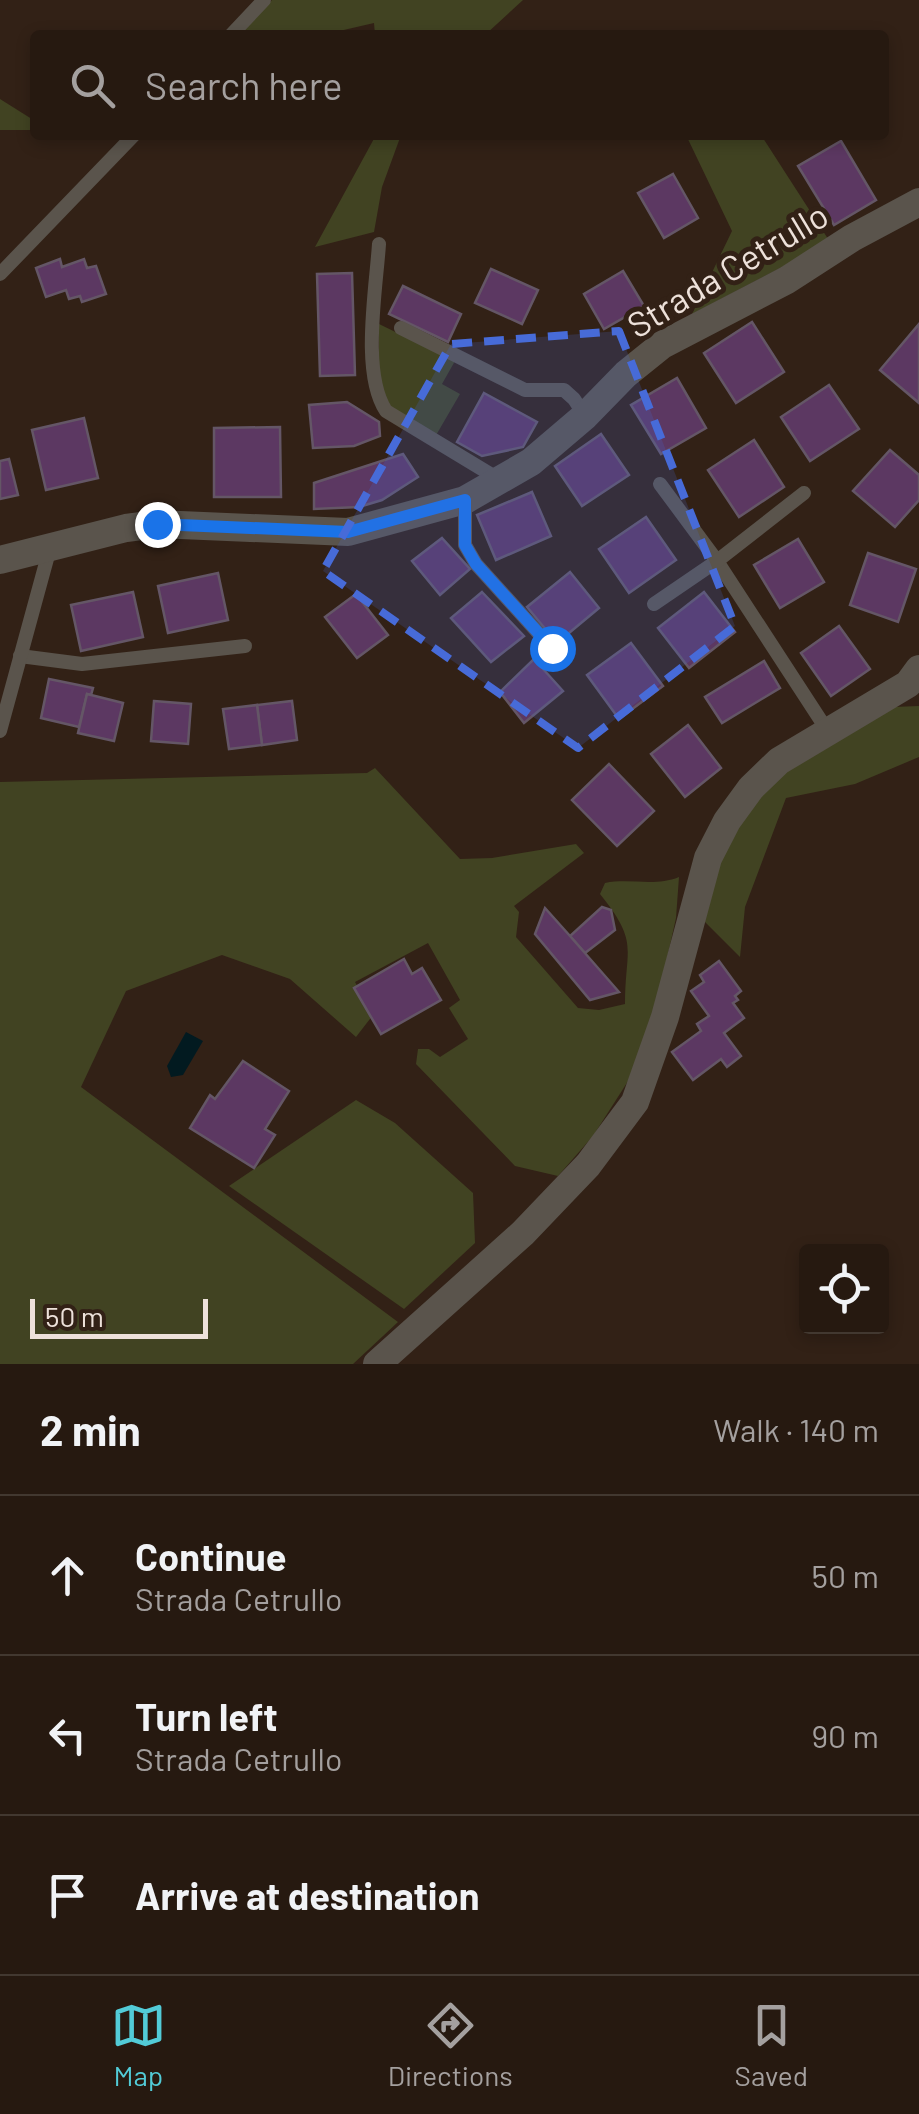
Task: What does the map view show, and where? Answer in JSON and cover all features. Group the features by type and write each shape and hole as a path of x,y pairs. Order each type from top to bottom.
{"street":[{"name":"Strada Cetrullo","path":"0,560 157,524 348,532 465,500 531,462 662,345 787,280 852,238 919,202"},
{"path":"377,1364 523,1233 612,1137 635,1102 650,1064 708,858 727,821 751,788 779,761 908,684 919,668"}],"lane":[{"path":"236,30 264,0"},
{"path":"0,274 129,140"},
{"path":"378,244 373,340 376,395 386,411 500,480"},
{"path":"401,328 525,390 564,390 585,416"},
{"path":"660,484 717,562 827,730"},
{"path":"654,604 717,562 804,492"},
{"path":"465,500 465,545 470,554 552,648"},
{"path":"0,731 51,546"},
{"path":"20,656 82,664 245,646"}],"highlighted area":[{"path":"619,331 735,626 578,748 323,571 451,344"}],"green space":[{"path":"272,0 523,0 490,30 375,30 374,23 344,30 244,30"},
{"path":"0,99 30,118 30,130 0,130"},
{"path":"373,140 399,140 382,187 374,232 315,247"},
{"path":"688,140 764,140 830,242 692,314 732,231"},
{"path":"379,324 455,361 442,384 460,394 435,437 385,403 379,383"},
{"path":"919,706 919,757 855,784 786,798 745,907 740,957 704,921 711,876 738,820 810,744 893,707"},
{"path":"375,768 460,859 492,858 576,844 584,853 514,906 519,912 516,937 578,1008 599,1010 625,1004 628,946 621,924 600,894 605,883 679,877 676,918 646,1053 593,1136 558,1176 515,1166 416,1064 418,1049 429,1049 440,1057 468,1039 449,1008 460,1000 428,943 355,982 373,1015 356,1037 290,979 222,955 126,991 81,1087 398,1322 353,1364 0,1364 0,782 367,773"},
{"path":"356,1100 395,1123 473,1193 475,1243 404,1309 229,1186"}],"water":[{"path":"186,1032 203,1041 183,1075 171,1077 167,1066"}],"building":[{"path":"841,141 876,200 834,225 798,166"},
{"path":"673,174 698,218 664,238 638,193"},
{"path":"60,259 62,267 84,259 87,268 96,266 106,294 82,302 80,296 69,299 66,290 46,297 36,268"},
{"path":"491,269 538,290 522,324 475,303"},
{"path":"623,271 644,306 604,329 584,294"},
{"path":"352,273 355,375 320,376 317,274"},
{"path":"403,286 461,314 448,342 389,314"},
{"path":"752,322 784,372 736,403 704,353"},
{"path":"919,324 919,403 880,370"},
{"path":"677,378 706,428 661,454 631,405"},
{"path":"829,385 859,429 810,461 781,417"},
{"path":"484,393 537,422 523,447 482,456 457,442"},
{"path":"347,402 379,422 380,436 354,446 313,448 309,405"},
{"path":"84,418 98,478 46,490 32,430"},
{"path":"280,427 281,497 214,497 214,428"},
{"path":"601,434 629,475 582,506 555,466"},
{"path":"754,440 784,487 739,517 708,470"},
{"path":"890,450 919,475 919,500 895,527 853,491"},
{"path":"403,454 418,477 382,500 359,507 314,509 314,483"},
{"path":"9,459 18,495 0,499 0,461"},
{"path":"532,492 551,536 496,560 477,515"},
{"path":"646,517 676,560 629,593 599,549"},
{"path":"442,538 470,569 440,595 412,561"},
{"path":"798,539 824,582 780,608 754,565"},
{"path":"868,553 916,569 898,622 850,605"},
{"path":"570,572 599,608 557,643 527,607"},
{"path":"218,573 228,620 168,633 158,586"},
{"path":"133,592 143,637 81,651 71,605"},
{"path":"482,592 524,636 491,662 451,618"},
{"path":"704,592 735,632 689,668 658,628"},
{"path":"356,594 388,635 357,658 325,617"},
{"path":"839,626 870,669 831,696 801,653"},
{"path":"631,643 663,686 619,719 587,675"},
{"path":"534,659 563,691 524,723 500,692"},
{"path":"764,661 780,688 722,723 705,697"},
{"path":"49,679 93,688 91,695 87,694 79,727 41,718"},
{"path":"87,694 123,703 114,741 78,733"},
{"path":"154,701 191,704 188,744 151,741"},
{"path":"292,701 297,740 262,745 257,705"},
{"path":"257,705 262,745 229,749 223,709"},
{"path":"688,725 721,768 685,797 651,754"},
{"path":"609,764 654,811 617,846 572,800"},
{"path":"602,907 611,910 615,930 585,953 570,936"},
{"path":"545,908 619,992 590,1000 535,934"},
{"path":"404,959 412,974 422,968 441,1000 381,1034 354,988"},
{"path":"719,961 741,991 733,1003 744,1018 724,1033 741,1056 727,1067 721,1059 693,1080 672,1052 701,1031 697,1024 709,1016 691,991 704,982 700,975"},
{"path":"243,1061 289,1091 265,1129 275,1135 254,1168 190,1128 210,1095 215,1099"}],"route":[{"path":"157,524 348,532 465,500 465,545 476,564 552,648"}]}
